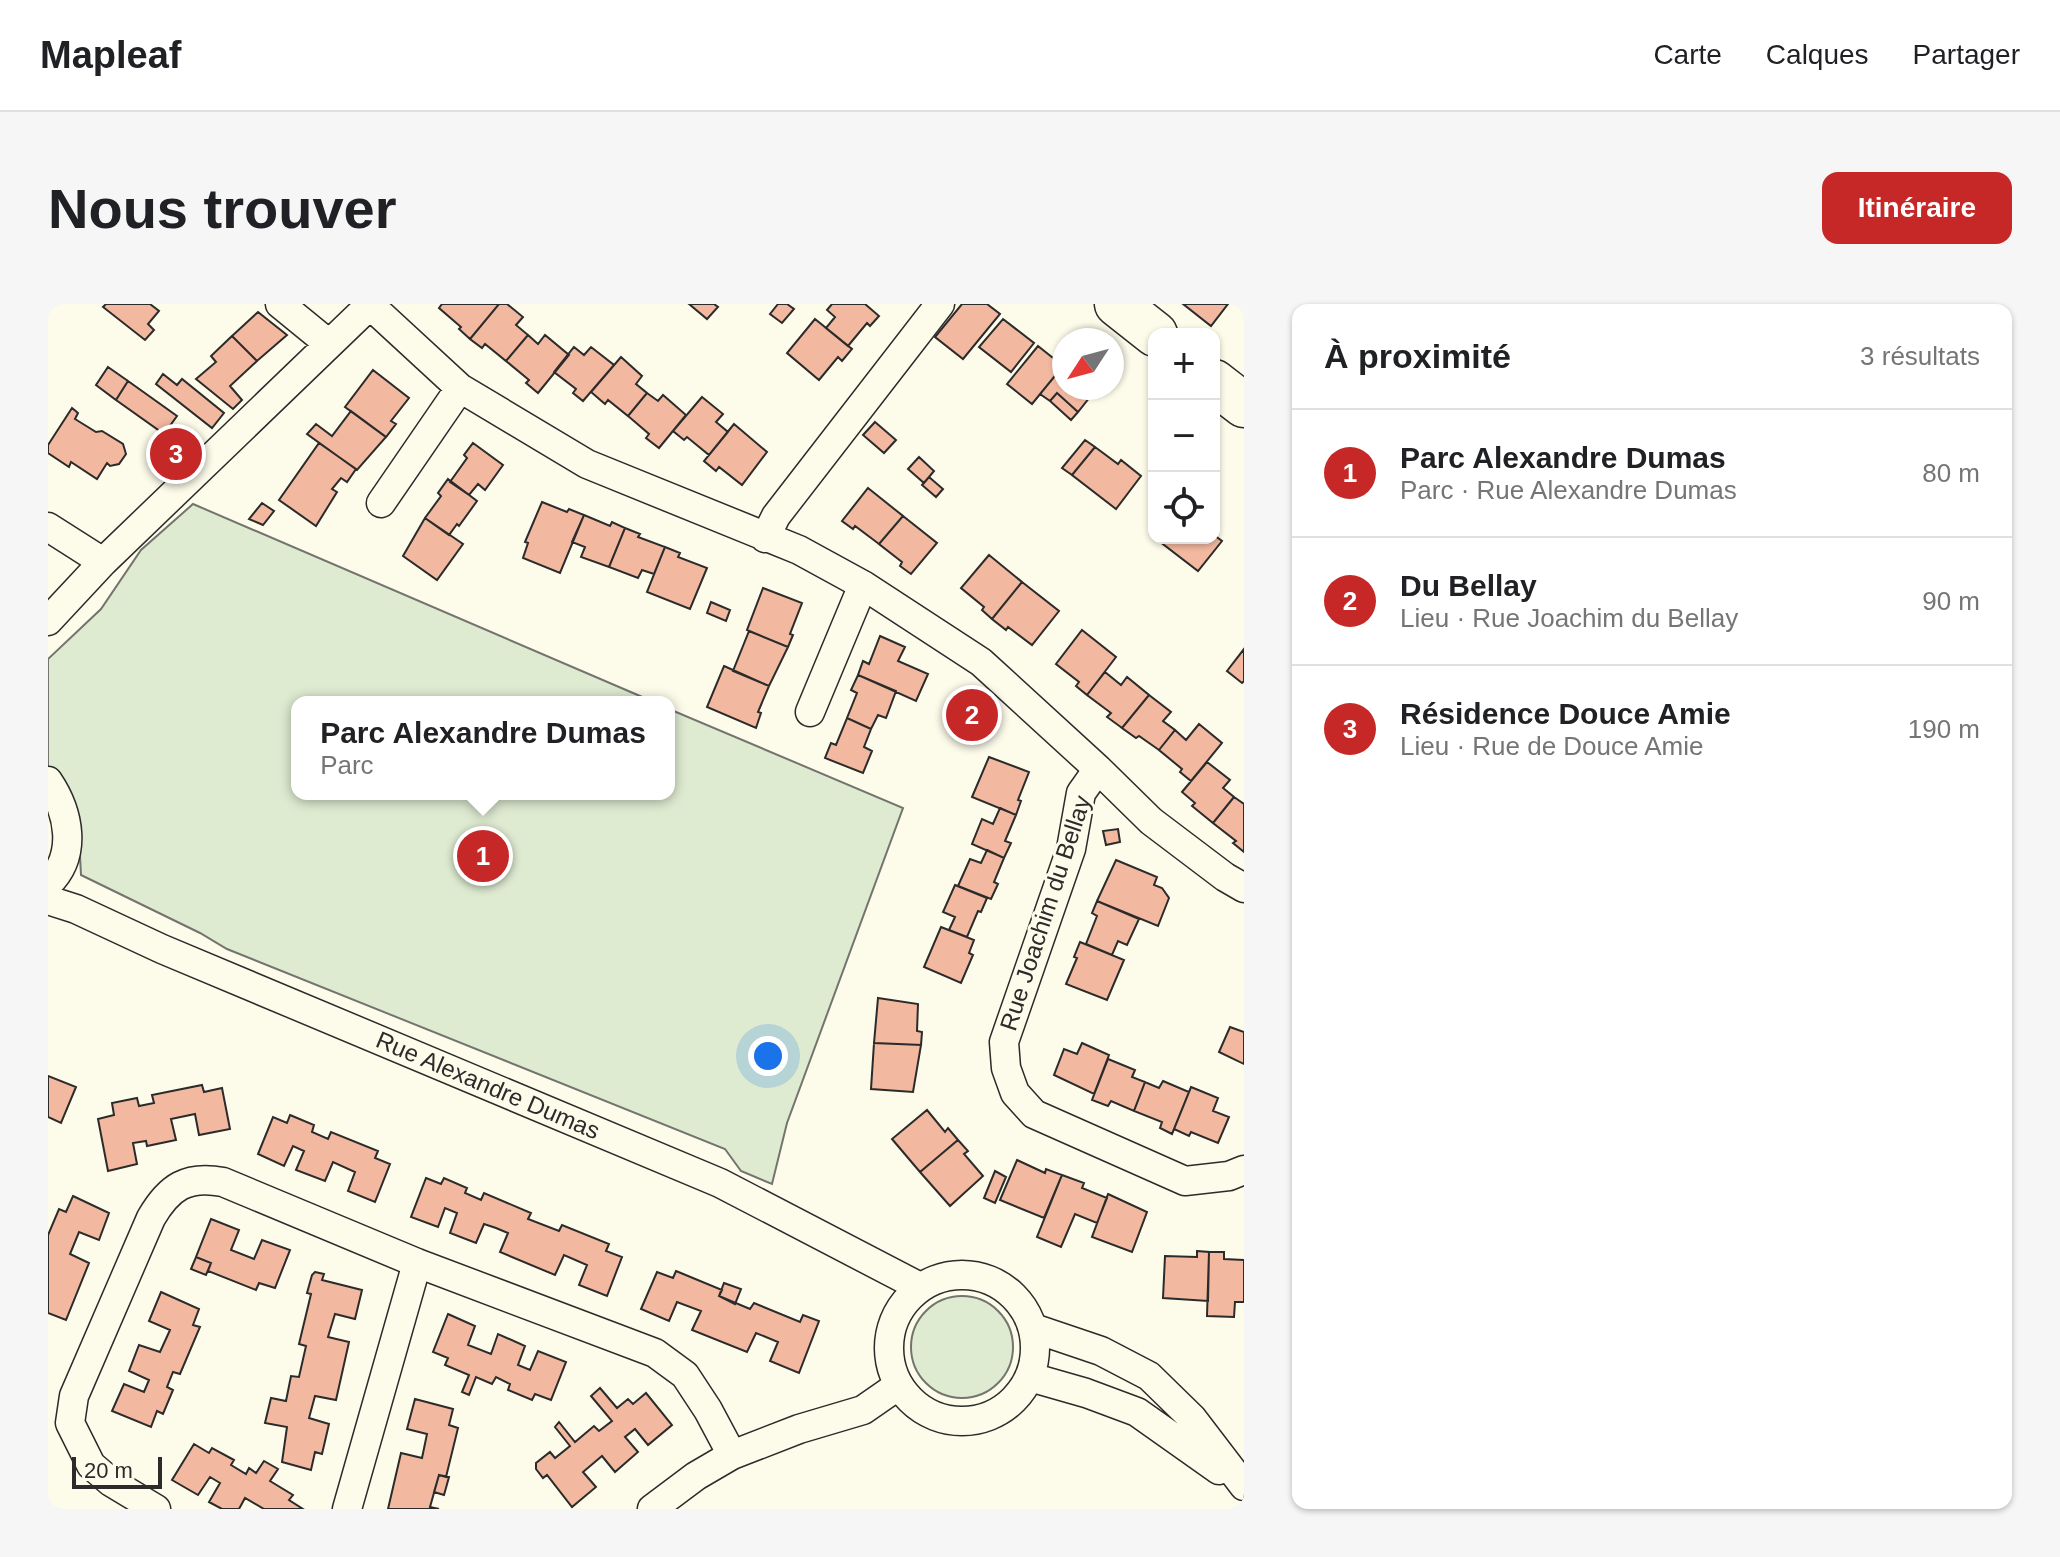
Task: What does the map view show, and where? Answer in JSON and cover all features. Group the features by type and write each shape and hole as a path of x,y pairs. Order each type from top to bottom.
{"main road":[{"path":"1117,304 1148,328"},
{"path":"1220,387 1244,405"}],"street":[{"path":"280,304 329,344"},
{"path":"48,621 103,562 370,304"},
{"name":"Rue Joachim du Bellay","path":"370,304 460,388 587,464 799,550 863,585 981,662 1151,821 1244,888"},
{"path":"765,538 776,516 940,304"},
{"path":"381,503 460,388"},
{"path":"48,527 103,562"},
{"path":"810,712 863,585"},
{"name":"Rue Joachim du Bellay","path":"1098,769 1081,793 1071,849 1004,1042 1006,1068 1015,1093 1034,1114 1185,1181 1229,1176 1244,1170"},
{"path":"48,781 62,804 68,829 65,855 48,884"},
{"name":"Rue Alexandre Dumas","path":"48,900 76,909 162,949 720,1183 920,1287"},
{"path":"156,1509 111,1482 91,1465 70,1423 74,1396 151,1218 162,1198 180,1186 203,1178 223,1182 417,1263 655,1353 685,1375 732,1455"},
{"path":"347,1509 417,1263"},
{"path":"965,1274 990,1280 1012,1294 1022,1305 1033,1328 1035,1353 1030,1377 1017,1397 998,1412 974,1420 938,1417 915,1404 899,1385 889,1356 891,1330 901,1306 920,1287 939,1278 965,1274"},
{"path":"1033,1328 1101,1351 1149,1376 1192,1418 1244,1486"},
{"path":"1030,1377 1137,1412 1244,1486"},
{"path":"652,1509 696,1476 732,1455 799,1429 863,1410 899,1385"}],"green space":[{"path":"193,504 640,696 291,696 291,800 675,800 675,712 903,808 787,1123 772,1184 741,1171 725,1149 227,949 81,875 79,837 68,790 48,766 48,659 101,609 141,550"},
{"path":"962,1296 982,1300 998,1311 1009,1327 1013,1347 1009,1367 998,1383 982,1394 962,1398 942,1394 926,1383 915,1367 911,1347 915,1327 926,1311 942,1300"}],"building":[{"path":"106,304 150,304 159,311 148,324 154,330 145,340 103,307"},
{"path":"442,304 499,304 470,339 439,308"},
{"path":"499,304 507,304 523,317 516,325 528,335 506,361 485,344 482,348 470,339"},
{"path":"689,304 714,304 718,307 707,319"},
{"path":"778,304 787,304 794,309 782,323 770,314"},
{"path":"832,304 865,304 879,316 870,326 867,323 848,346 826,328 835,317 827,310"},
{"path":"962,304 987,304 1000,314 963,359 935,337"},
{"path":"1183,304 1228,304 1211,326"},
{"path":"258,312 287,335 257,361 232,336"},
{"path":"815,319 852,349 842,361 838,357 819,380 787,353"},
{"path":"1003,319 1034,343 1011,372 979,347"},
{"path":"528,335 538,344 545,335 569,355 538,393 526,383 529,380 506,361"},
{"path":"232,336 257,361 230,386 242,400 233,409 196,379 216,362 211,356"},
{"path":"1038,346 1052,357 1052,379 1032,404 1007,384"},
{"path":"574,347 584,355 591,347 614,365 583,401 573,393 576,389 554,372"},
{"path":"621,357 642,376 636,384 647,393 628,416 608,400 605,404 591,392"},
{"path":"108,367 128,381 116,400 96,385"},
{"path":"373,370 409,398 391,421 396,424 386,437 345,407"},
{"path":"163,374 177,385 182,379 224,413 212,428 156,384"},
{"path":"1052,380 1052,399 1050,401 1040,394"},
{"path":"128,381 177,416 164,434 116,400"},
{"path":"647,393 658,401 663,395 686,415 659,448 646,438 649,434 628,416"},
{"path":"702,397 723,414 716,422 728,432 709,455 687,437 684,440 673,431"},
{"path":"1065,400 1088,400 1078,412"},
{"path":"1065,400 1078,412 1071,420 1050,401"},
{"path":"72,408 78,413 75,419 123,444 126,454 119,464 110,466 107,463 97,479 71,462 69,467 48,453 48,445"},
{"path":"351,411 386,437 357,470 307,434 316,424 332,436"},
{"path":"875,422 896,440 884,453 863,435"},
{"path":"734,424 767,452 742,485 719,467 716,471 704,461"},
{"path":"1085,440 1095,447 1072,475 1062,468"},
{"path":"319,443 356,469 347,482 341,478 332,489 337,492 316,526 279,500"},
{"path":"473,443 503,465 485,490 478,484 469,495 450,482 467,458 464,455"},
{"path":"1095,447 1118,464 1121,460 1141,476 1116,509 1072,475"},
{"path":"919,457 934,471 924,483 908,469"},
{"path":"929,477 943,489 936,497 922,485"},
{"path":"448,479 477,501 449,535 425,518 441,496 438,493"},
{"path":"868,488 903,516 879,544 855,526 853,529 842,521"},
{"path":"542,502 584,515 560,573 523,558 528,543 525,542"},
{"path":"262,503 274,511 263,525 249,519"},
{"path":"584,515 610,526 612,522 625,528 609,567 581,557 585,547 572,542"},
{"path":"903,516 937,543 911,574 900,566 902,562 879,544"},
{"path":"425,518 463,544 437,580 403,556"},
{"path":"625,528 640,534 638,537 665,547 654,574 642,570 638,578 609,567"},
{"path":"1163,544 1220,544 1198,571"},
{"path":"665,547 680,553 678,557 707,568 690,609 647,592"},
{"path":"989,555 1022,582 992,619 982,610 984,607 961,588"},
{"path":"1022,582 1059,611 1032,645 992,619"},
{"path":"763,588 802,603 788,647 747,630"},
{"path":"711,602 730,610 726,621 707,613"},
{"path":"1082,630 1116,657 1087,695 1076,686 1079,682 1056,664"},
{"path":"749,631 788,647 769,686 733,671"},
{"path":"880,636 905,647 898,661 928,674 916,701 858,675 863,661 869,664"},
{"path":"1244,649 1244,681 1242,683 1227,671"},
{"path":"724,666 769,686 758,712 761,713 756,728 707,707"},
{"path":"1105,672 1121,685 1127,677 1149,695 1122,728 1107,717 1111,713 1087,695"},
{"path":"858,675 896,691 886,718 878,715 871,729 847,718 857,693 851,690"},
{"path":"1149,695 1171,712 1163,721 1175,730 1159,750 1122,728"},
{"path":"952,701 965,707 960,719 947,713"},
{"path":"967,703 985,711 975,731 958,724"},
{"path":"847,718 871,729 864,747 872,751 863,773 825,758 831,743 836,745"},
{"path":"1199,724 1222,743 1191,781 1159,750 1175,730 1186,740"},
{"path":"989,757 1029,772 1018,800 1021,801 1016,815 972,797"},
{"path":"1207,762 1230,780 1223,788 1234,797 1213,823 1192,806 1195,803 1182,792"},
{"path":"1234,797 1244,804 1244,852 1233,843 1236,841 1213,823"},
{"path":"1000,808 1016,815 1005,841 1011,843 1004,858 972,844 982,819 993,824"},
{"path":"1118,829 1120,842 1106,845 1103,831"},
{"path":"987,850 1004,858 991,899 958,886 970,859 981,863"},
{"path":"1116,860 1157,877 1154,885 1162,888 1169,898 1158,926 1097,901"},
{"path":"955,885 987,898 967,937 949,930 955,917 943,912"},
{"path":"1097,901 1139,919 1127,945 1118,941 1112,955 1086,944 1097,916 1092,913"},
{"path":"941,927 974,940 969,953 973,955 961,983 924,967"},
{"path":"1080,942 1124,960 1107,1000 1066,984"},
{"path":"878,998 918,1004 917,1031 922,1032 921,1045 874,1043"},
{"path":"1230,1027 1244,1032 1244,1064 1219,1052"},
{"path":"874,1043 921,1045 913,1092 871,1089"},
{"path":"1082,1043 1109,1055 1094,1094 1054,1075 1064,1049 1077,1054"},
{"path":"1108,1059 1135,1070 1132,1077 1145,1082 1134,1111 1111,1101 1108,1106 1092,1100"},
{"path":"48,1076 76,1087 61,1123 48,1117"},
{"path":"1163,1081 1189,1092 1172,1134 1160,1128 1162,1122 1134,1111 1145,1082 1159,1088"},
{"path":"202,1085 204,1092 222,1088 230,1129 199,1135 195,1114 171,1119 176,1140 147,1146 146,1141 133,1143 137,1164 108,1171 98,1119 114,1115 112,1103 137,1098 139,1106 154,1103 152,1095"},
{"path":"1191,1087 1218,1098 1213,1111 1229,1117 1218,1143 1174,1129"},
{"path":"927,1110 945,1132 948,1128 958,1140 920,1172 892,1139"},
{"path":"290,1115 314,1125 312,1132 328,1139 331,1132 378,1151 375,1158 390,1164 375,1202 348,1191 355,1172 333,1162 325,1181 296,1170 304,1151 293,1146 284,1166 258,1154 273,1117 287,1123"},
{"path":"958,1140 968,1151 964,1154 983,1176 950,1206 920,1172"},
{"path":"1017,1160 1045,1173 1046,1169 1062,1175 1044,1218 1000,1200"},
{"path":"995,1171 1006,1177 995,1203 984,1198"},
{"path":"1062,1175 1084,1183 1082,1188 1107,1198 1097,1223 1075,1214 1061,1247 1037,1237"},
{"path":"426,1178 441,1184 444,1178 467,1188 465,1193 481,1200 484,1193 531,1213 528,1219 559,1231 562,1225 609,1244 606,1251 622,1257 607,1296 579,1285 587,1265 564,1255 555,1275 500,1252 508,1233 496,1228 484,1224 476,1243 450,1233 457,1213 445,1208 438,1227 411,1217"},
{"path":"1108,1194 1147,1212 1132,1252 1092,1237"},
{"path":"73,1196 109,1213 99,1240 79,1232 70,1254 89,1263 66,1320 48,1313 48,1235 59,1209 66,1212"},
{"path":"211,1219 239,1230 231,1250 254,1259 262,1240 290,1250 275,1288 259,1283 256,1290 208,1271 211,1263 196,1257"},
{"path":"1197,1251 1209,1252 1208,1301 1163,1298 1165,1256 1197,1257"},
{"path":"1209,1252 1224,1252 1224,1259 1244,1260 1244,1302 1235,1302 1234,1317 1207,1316"},
{"path":"196,1257 211,1263 206,1275 191,1269"},
{"path":"676,1271 722,1290 719,1296 750,1309 754,1303 800,1322 803,1315 819,1321 799,1373 770,1361 778,1342 756,1333 747,1352 692,1330 701,1311 677,1302 669,1321 641,1309 657,1272 673,1278"},
{"path":"315,1272 324,1274 322,1280 362,1290 355,1319 335,1314 328,1337 349,1342 336,1400 315,1396 309,1418 329,1424 322,1454 315,1452 311,1470 282,1462 287,1427 265,1423 271,1398 286,1401 291,1376 299,1377 306,1346 299,1344 311,1294 307,1293"},
{"path":"724,1283 741,1289 735,1304 719,1296"},
{"path":"161,1292 199,1309 193,1325 200,1327 180,1374 173,1372 167,1387 173,1390 163,1414 157,1411 151,1427 112,1411 124,1384 144,1392 149,1380 129,1371 139,1345 160,1352 170,1330 149,1321"},
{"path":"448,1314 475,1326 468,1345 491,1354 498,1334 525,1346 518,1365 530,1370 538,1351 566,1362 551,1400 535,1394 532,1400 508,1390 510,1384 496,1377 492,1384 476,1377 469,1395 462,1392 469,1375 445,1365 448,1358 433,1352"},
{"path":"600,1388 617,1408 628,1399 633,1404 646,1393 672,1425 648,1445 635,1429 625,1437 638,1452 615,1472 602,1456 583,1472 596,1487 572,1507 547,1475 543,1478 536,1469 536,1463 550,1452 555,1458 570,1446 555,1427 559,1422 575,1442 594,1426 599,1431 612,1421 591,1396"},
{"path":"415,1399 453,1409 449,1425 458,1428 446,1477 439,1475 430,1507 439,1509 388,1509 401,1453 422,1458 427,1434 407,1429"},
{"path":"194,1444 209,1453 212,1448 234,1460 231,1465 246,1474 249,1468 256,1473 264,1461 278,1469 270,1481 293,1495 289,1500 303,1509 264,1509 245,1498 239,1509 222,1509 209,1502 220,1483 210,1477 198,1495 172,1480"},
{"path":"439,1475 449,1477 444,1495 434,1492"}],"place":[{"name":"Résidence Douce Amie","path":"176,454"},
{"name":"Du Bellay","path":"972,715"},
{"name":"Parc Alexandre Dumas","path":"483,856"}]}
